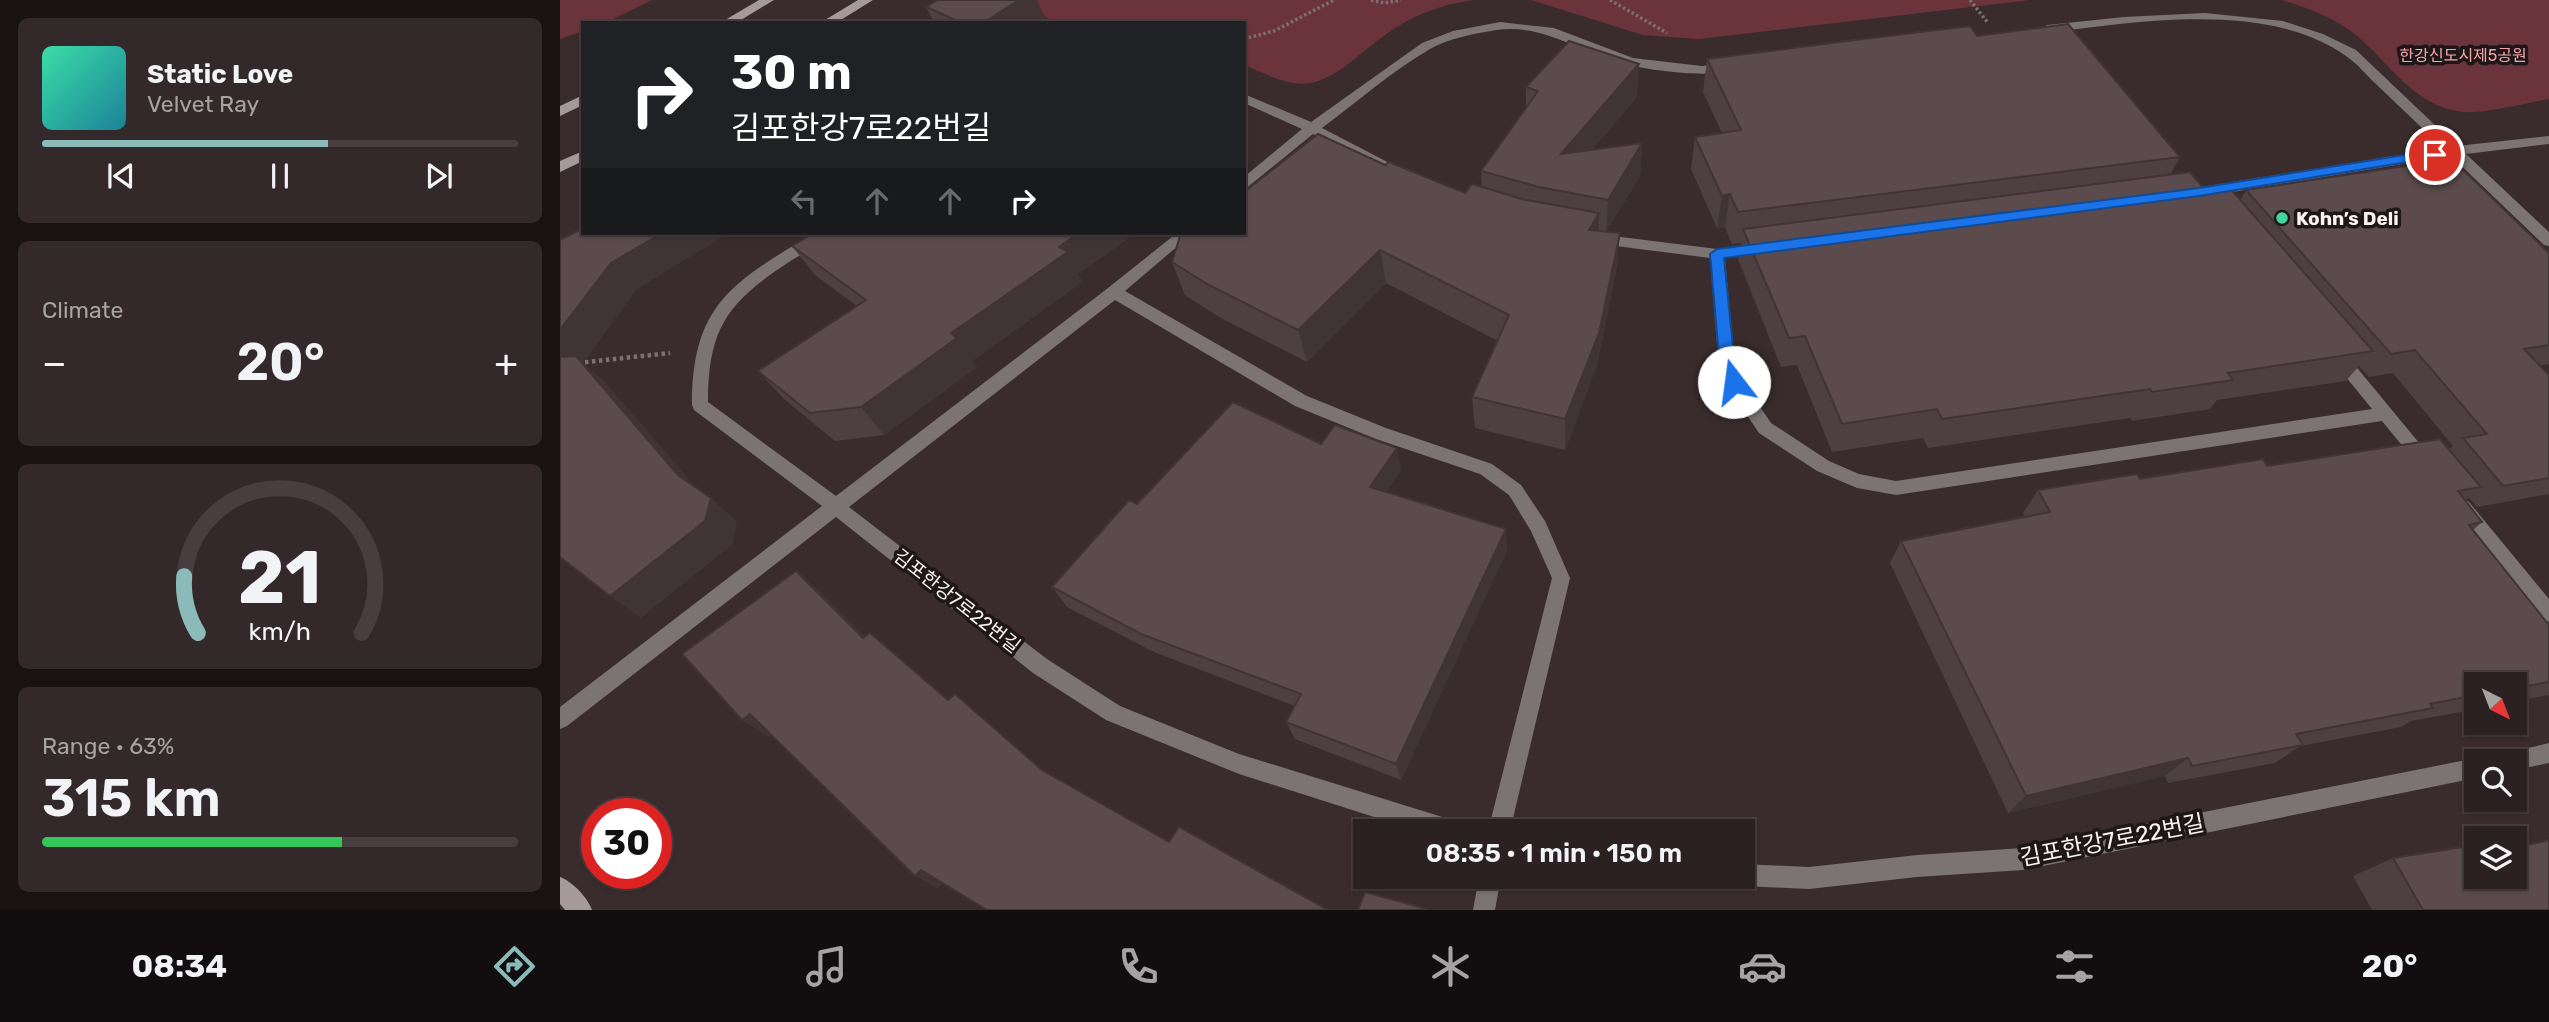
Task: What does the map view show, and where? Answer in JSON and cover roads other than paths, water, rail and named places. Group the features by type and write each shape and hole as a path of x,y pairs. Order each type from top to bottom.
{"street":[{"path":"730,21 768,0"},
{"path":"830,21 867,0"},
{"path":"2034,31 2230,9 2262,13 2290,21 2340,44 2549,241"},
{"path":"1246,183 1312,128 1426,46 1457,34 1500,26 1550,31 1631,62 1702,70 1737,67"},
{"path":"1246,99 1312,128 1410,179"},
{"path":"560,111 581,100"},
{"path":"2203,197 2455,151 2549,139"},
{"path":"560,167 581,156"},
{"path":"1576,234 1717,254 1778,247"},
{"name":"김포한강7로22번길","path":"822,235 766,271 728,303 708,334 704,348 700,405 1041,666 1113,712 1239,765 1413,819"},
{"path":"560,719 1114,292 1184,235"},
{"path":"1717,254 1726,357 1734,382 1765,428 1823,466 1857,481 1896,488 2387,414"},
{"path":"1114,292 1301,401 1382,434 1486,469 1515,490 1539,527 1561,578 1502,819"},
{"path":"2324,340 2549,613"},
{"path":"2527,758 2549,753"},
{"name":"김포한강7로22번길","path":"1755,876 1809,878 1917,866 2023,859 2464,770"},
{"path":"560,888 581,910"},
{"path":"1484,910 1488,889"}],"place":[{"name":"Kohn’s Deli","path":"2282,218"}],"park label":[{"name":"한강신도시제5공원","path":"2463,55"}]}
